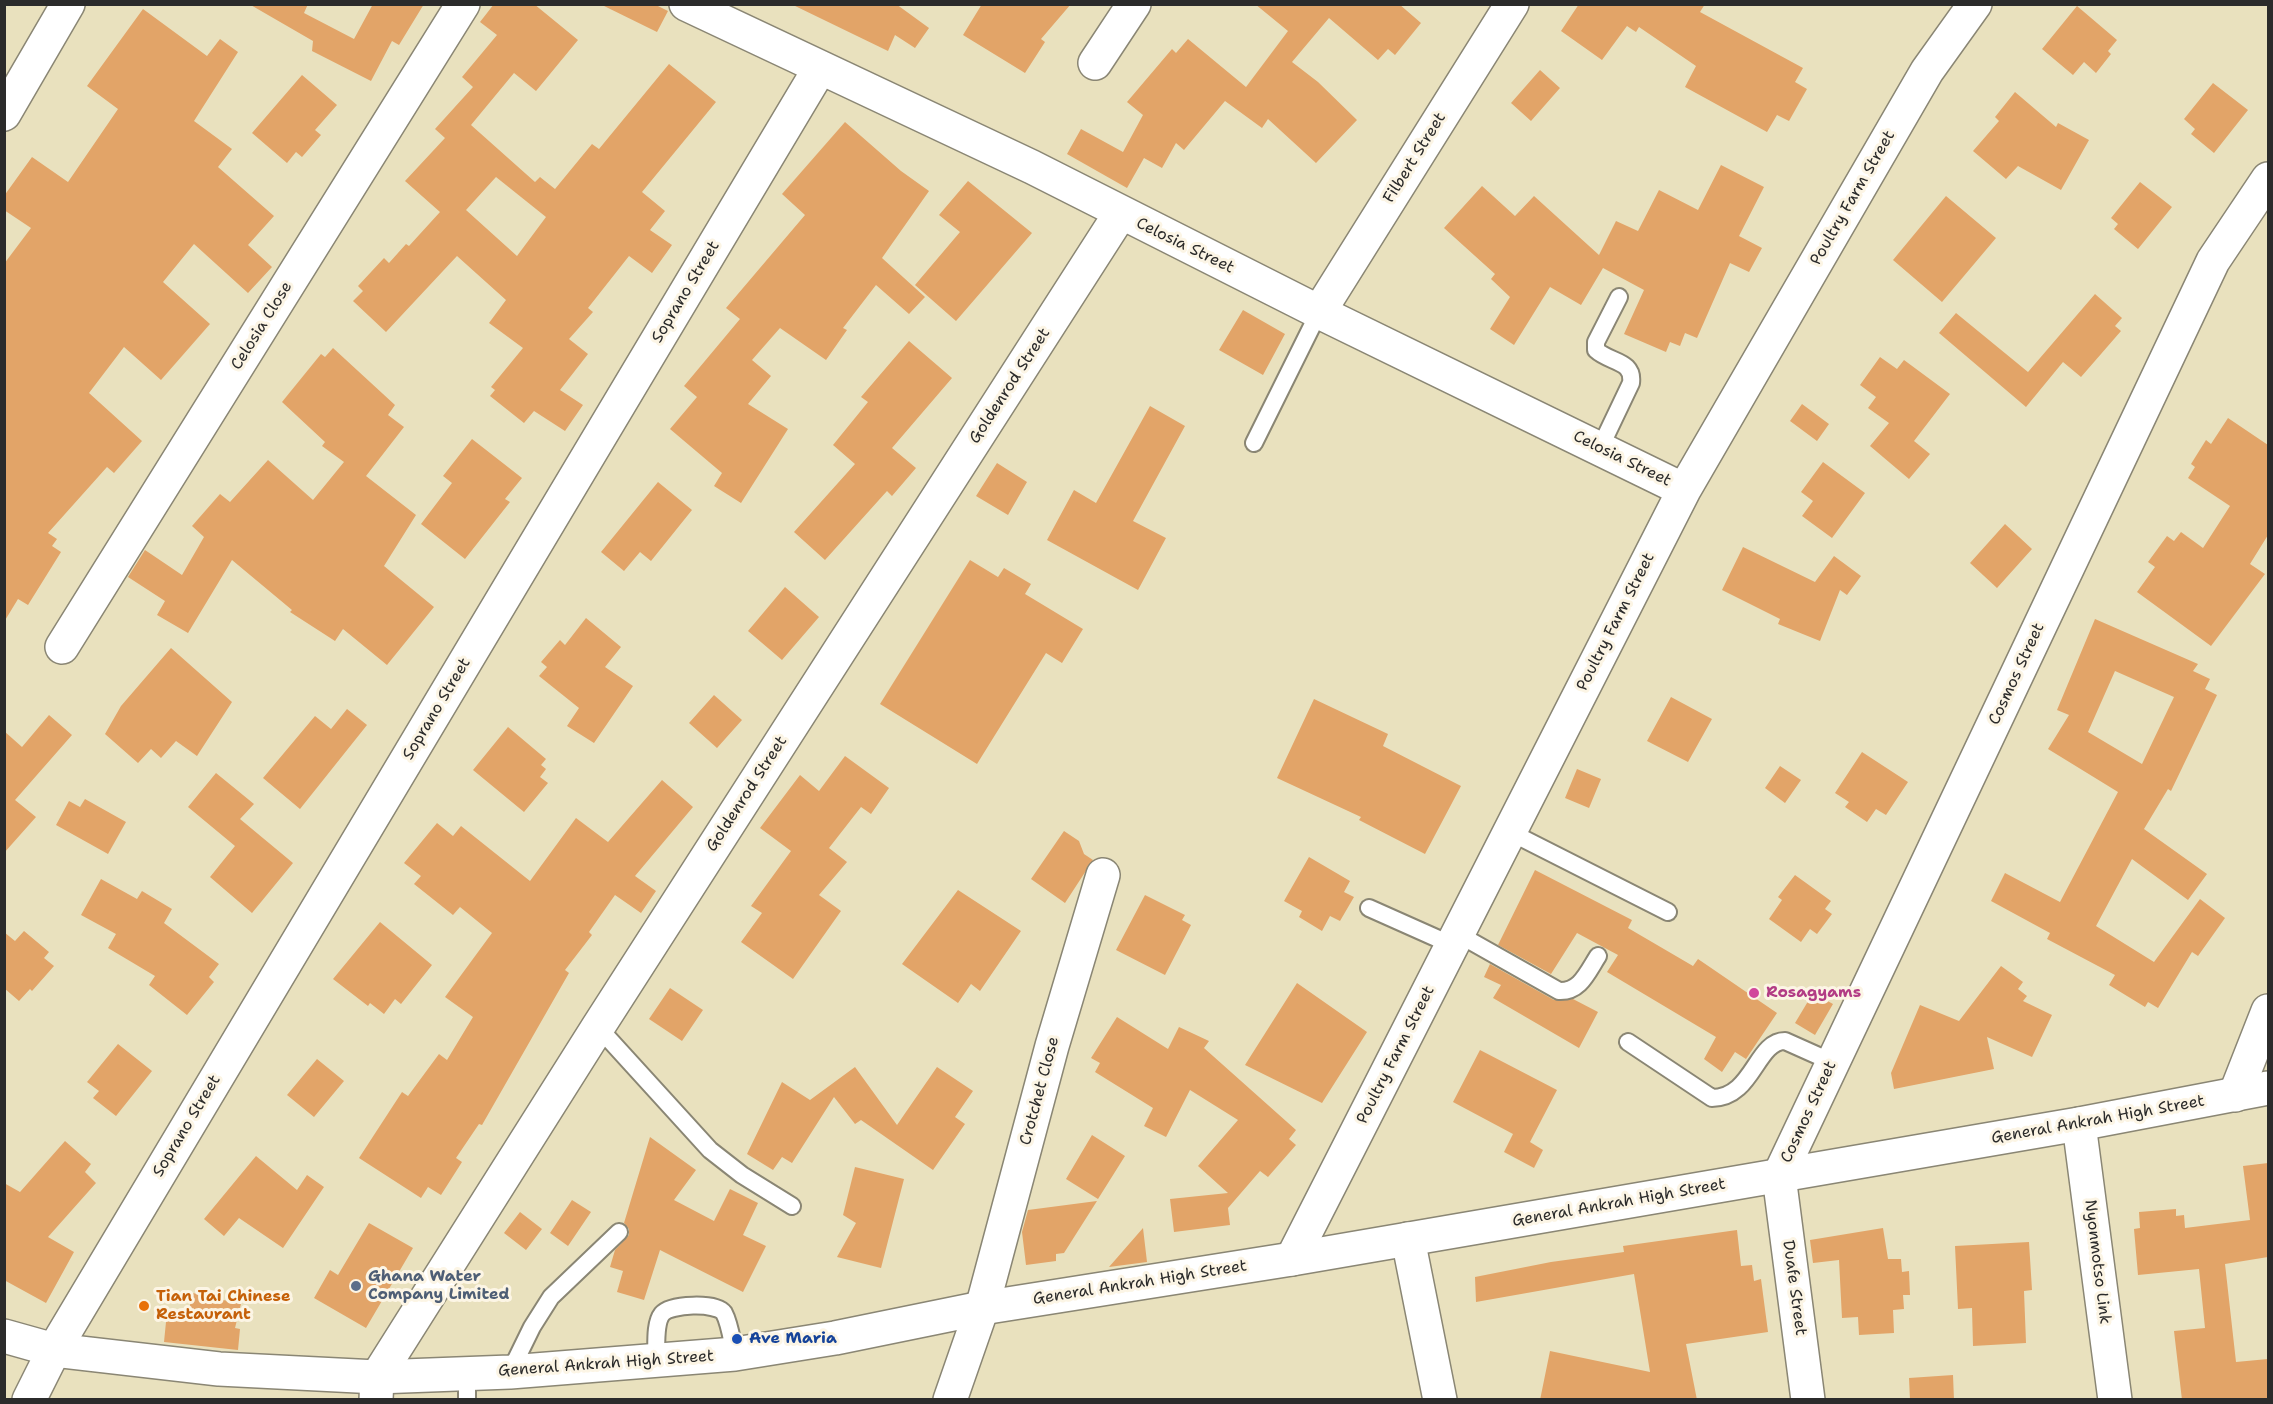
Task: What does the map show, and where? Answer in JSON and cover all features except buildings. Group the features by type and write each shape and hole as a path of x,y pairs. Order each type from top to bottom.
{"street":[{"path":"4,114 68,4"},
{"name":"Celosia Close","path":"62,647 463,4"},
{"name":"Celosia Street","path":"686,4 1032,167 1120,214 1684,490"},
{"path":"1095,63 1134,4"},
{"name":"Filbert Street","path":"1319,312 1512,4"},
{"name":"Poultry Farm Street","path":"1292,1259 1684,490 1927,71 1975,4"},
{"name":"Soprano Street","path":"29,1400 54,1350 820,68"},
{"name":"Cosmos Street","path":"1779,1176 2213,261 2268,179"},
{"name":"Goldenrod Street","path":"376,1388 598,1027 1120,214"},
{"name":"Crotchet Close","path":"951,1400 982,1308 1052,1046 1102,875"},
{"path":"2235,1095 2268,1011"},
{"name":"General Ankrah High Street","path":"4,1336 54,1350 376,1388 467,1387 510,1372 735,1354 835,1338 982,1308 1292,1259 1779,1176 2079,1124 2268,1088"},
{"name":"Nyonmotso Link","path":"2079,1124 2115,1400"},
{"name":"Duafe Street","path":"1779,1176 1808,1400"},
{"path":"1408,1239 1440,1400"}],"lane":[{"path":"1600,448 1632,374 1628,367 1596,350 1596,342 1619,297"},
{"path":"1254,442 1319,312"},
{"path":"1510,832 1668,912"},
{"path":"1369,908 1455,940 1559,991 1569,991 1580,985 1598,956"},
{"path":"598,1027 710,1150 742,1175 792,1206"},
{"path":"1628,1042 1712,1098 1726,1098 1738,1088 1770,1047 1778,1041 1785,1041 1833,1062"},
{"path":"510,1372 532,1326 552,1297 619,1232"},
{"path":"657,1360 659,1320 663,1312 673,1308 713,1305 720,1309 724,1314 735,1354"}],"place":[{"name":"Rosagyams","path":"1754,993"},
{"name":"Ghana Water Company Limited","path":"356,1286"},
{"name":"Tian Tai Chinese Restaurant","path":"144,1306"},
{"name":"Ave Maria","path":"737,1339"}]}
